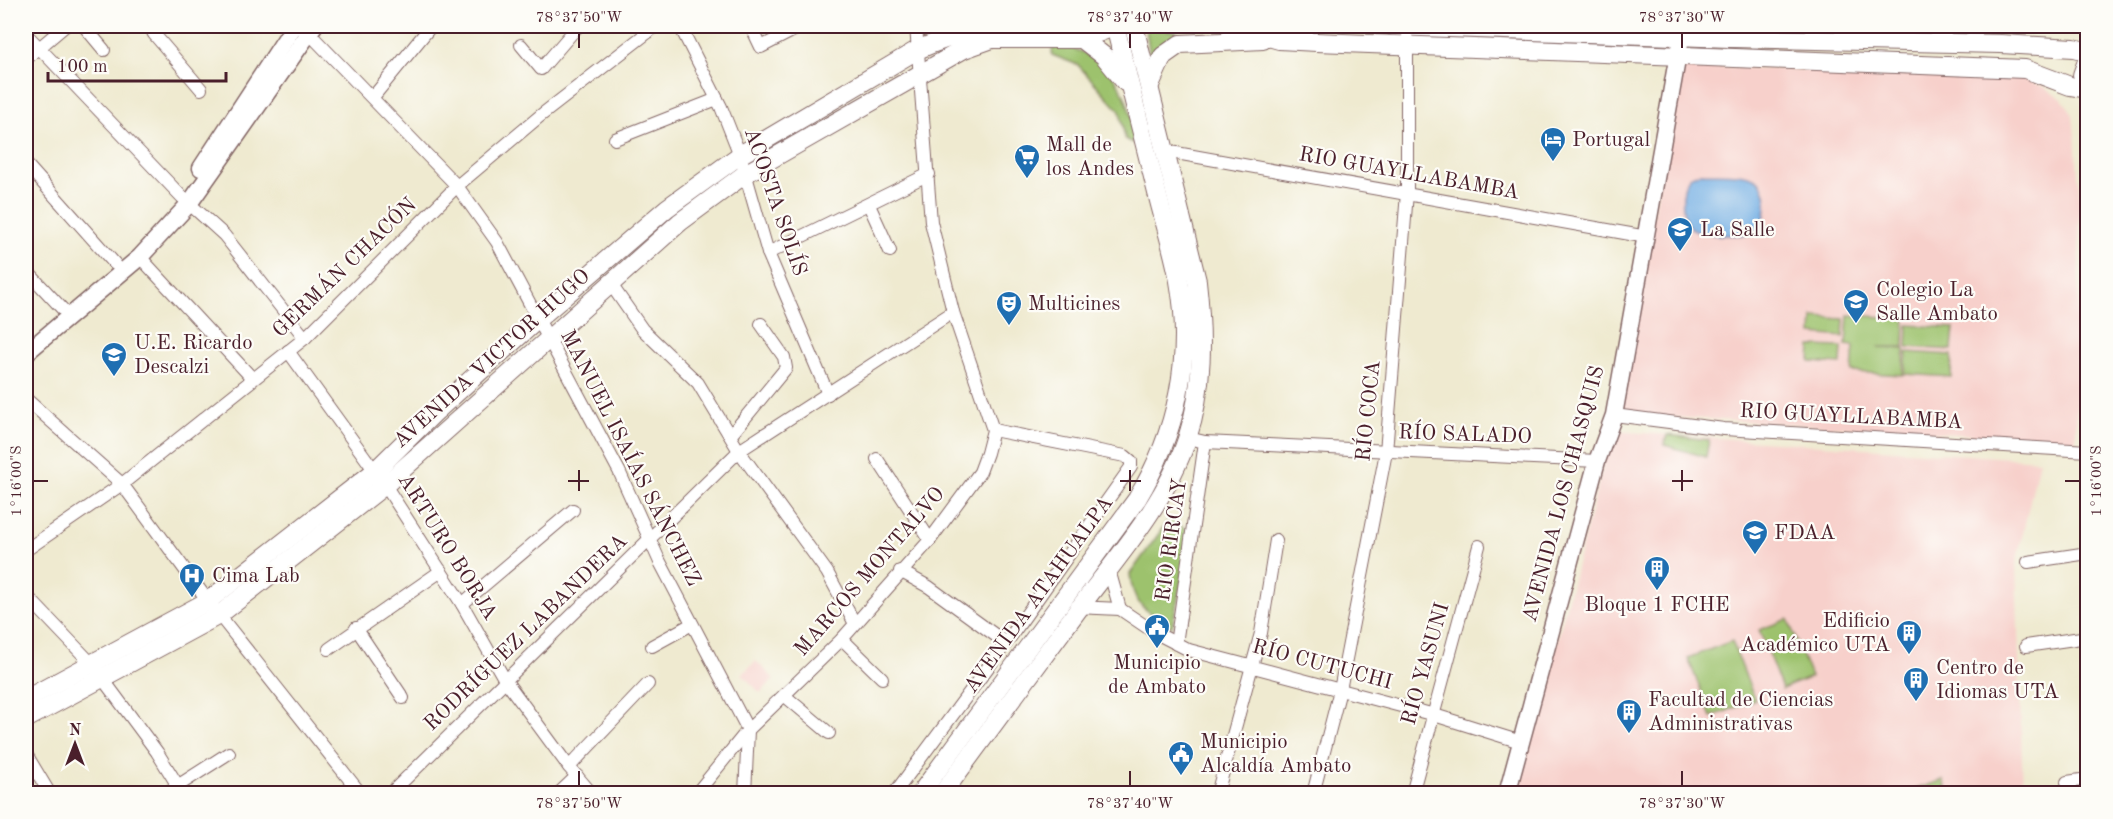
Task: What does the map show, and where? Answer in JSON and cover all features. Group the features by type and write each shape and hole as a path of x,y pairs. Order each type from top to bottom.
{"main road":[{"name":"AVENIDA VICTOR HUGO","path":"380,478 434,413 538,319 667,208 740,155 917,50 969,26"},
{"name":"AVENIDA VICTOR HUGO","path":"953,34 994,27 1032,26"},
{"name":"AVENIDA VICTOR HUGO","path":"992,39 1079,35 1126,26"},
{"name":"AVENIDA ATAHUALPA","path":"920,794 1057,611 1137,499 1157,465 1174,412 1183,373 1185,333 1179,281 1120,45 1126,26"},
{"name":"AVENIDA ATAHUALPA","path":"942,794 1109,570 1196,440 1202,324 1197,281 1150,85 1126,26"},
{"path":"1188,26 1188,32 1198,42"},
{"path":"1241,26 1276,39"},
{"path":"1393,26 1901,34 2064,47 2088,52"},
{"name":"AVENIDA VICTOR HUGO","path":"26,699 96,670 213,608 380,478 549,339 680,222 745,174 964,50 1016,27"},
{"path":"1079,35 1104,56 1131,91"},
{"path":"1150,85 1158,64 1171,48 1198,42 1276,39 1406,47 2025,69 2070,86 2087,89 2082,75 2088,58"},
{"name":"AVENIDA VICTOR HUGO","path":"26,719 96,670"}],"street":[{"path":"26,58 65,26"},
{"path":"84,26 104,50"},
{"path":"150,26 154,34 201,89"},
{"path":"373,97 431,26"},
{"path":"521,45 541,69 578,26"},
{"name":"GERMÁN CHACÓN","path":"26,550 122,484 305,338 457,186 540,116 656,26"},
{"name":"ACOSTA SOLÍS","path":"680,26 717,99 740,155 768,254 828,394"},
{"path":"751,26 762,47 802,26"},
{"path":"894,794 1006,643 1131,467 1131,460 1125,456 993,430 953,312 932,222 916,26"},
{"name":"RÍO COCA","path":"1313,794 1340,690 1386,452 1407,193 1406,47 1408,26"},
{"path":"26,340 140,257 186,200 303,27"},
{"name":"MANUEL ISAÍAS SÁNCHEZ","path":"303,27 457,186 497,242 619,471 692,624 748,730"},
{"name":"AVENIDA LOS CHASQUIS","path":"1507,794 1597,461 1614,415 1682,31"},
{"path":"26,34 186,200 224,235 305,338"},
{"path":"615,139 717,99"},
{"name":"RIO GUAYLLABAMBA","path":"1165,151 1647,237"},
{"path":"26,164 115,264"},
{"path":"768,254 929,174"},
{"path":"26,353 115,264 186,200"},
{"path":"869,205 890,250"},
{"path":"140,257 252,378"},
{"path":"26,270 66,313"},
{"path":"610,283 655,344 689,371 698,383 740,452 827,572 854,622"},
{"name":"RODRÍGUEZ LABANDERA","path":"390,794 740,452 953,312"},
{"path":"731,435 786,368 783,357 761,324"},
{"name":"ARTURO BORJA","path":"288,351 380,478 462,604 506,680 573,772 592,794"},
{"path":"26,399 122,484 213,608 361,794"},
{"name":"RIO GUAYLLABAMBA","path":"1614,415 1724,429 2088,451"},
{"name":"MARCOS MONTALVO","path":"696,794 748,730 842,639 854,622 930,540 980,472 993,430"},
{"name":"RÍO SALADO","path":"1196,440 1386,452 1597,461"},
{"name":"RIO RIRCAY","path":"1176,644 1196,440"},
{"path":"877,459 930,540"},
{"path":"462,604 573,510"},
{"path":"1217,794 1261,633 1275,540"},
{"name":"RÍO YASUNI","path":"1412,794 1431,714 1479,546"},
{"path":"2028,562 2088,553"},
{"path":"1109,570 1120,609"},
{"path":"329,649 441,571"},
{"path":"900,571 929,587 1006,643"},
{"path":"26,595 96,670 157,752 180,789"},
{"name":"RÍO CUTUCHI","path":"1057,611 1081,606 1120,609 1176,644 1251,667 1431,714 1521,742"},
{"path":"652,646 692,624"},
{"path":"357,628 403,698"},
{"path":"2025,646 2088,638"},
{"path":"842,639 882,678"},
{"path":"558,794 573,772 648,684"},
{"path":"784,696 829,734"},
{"path":"746,794 748,730"},
{"path":"165,794 180,789 229,753"},
{"path":"26,754 51,794"},
{"path":"2067,782 2088,779"}],"shaded area":[{"name":"Colegio La Salle Ambato","path":"1680,66 2020,77 2045,87 2062,99 2073,115 2080,200 2076,441 1618,414"},
{"path":"1612,431 2039,460 2016,564 2023,793 1517,794"},
{"path":"756,661 774,679 760,693 742,674"}],"green space":[{"path":"1146,29 1176,31 1178,38 1150,56"},
{"path":"1053,43 1092,57 1115,78 1129,108 1140,146 1125,139 1120,111 1078,65 1052,55"},
{"path":"1848,315 1905,318 1904,347 1878,347 1905,349 1903,375 1852,372 1854,346 1846,345"},
{"path":"1813,317 1844,319 1843,337 1812,334"},
{"path":"1908,325 1954,328 1952,350 1907,347"},
{"path":"1811,346 1842,347 1841,364 1810,362"},
{"path":"1907,352 1952,355 1951,377 1905,374"},
{"path":"1667,435 1709,440 1706,457 1664,445"},
{"path":"1170,518 1191,534 1172,627 1148,611 1138,601 1134,594 1130,574"},
{"path":"1788,619 1811,677 1782,689 1759,630"},
{"path":"1732,641 1755,700 1711,717 1688,658"},
{"path":"1943,780 1948,793 1905,793"}],"water":[{"path":"1701,173 1750,176 1761,184 1766,210 1760,227 1754,233 1747,235 1712,234 1698,232 1689,225 1683,205 1684,189 1689,178"}],"place":[{"name":"Portugal","path":"1553,163"},
{"name":"Mall de los Andes","path":"1027,180"},
{"name":"La Salle","path":"1680,253"},
{"name":"Colegio La Salle Ambato","path":"1856,325"},
{"name":"Multicines","path":"1009,327"},
{"name":"U.E. Ricardo Descalzi","path":"114,378"},
{"name":"FDAA","path":"1755,556"},
{"name":"Bloque 1 FCHE","path":"1657,592"},
{"name":"Cima Lab","path":"192,599"},
{"name":"Municipio de Ambato","path":"1157,650"},
{"name":"Edificio Académico UTA","path":"1909,656"},
{"name":"Centro de Idiomas UTA","path":"1916,703"},
{"name":"Facultad de Ciencias Administrativas","path":"1629,735"},
{"name":"Municipio Alcaldía Ambato","path":"1181,777"}]}
